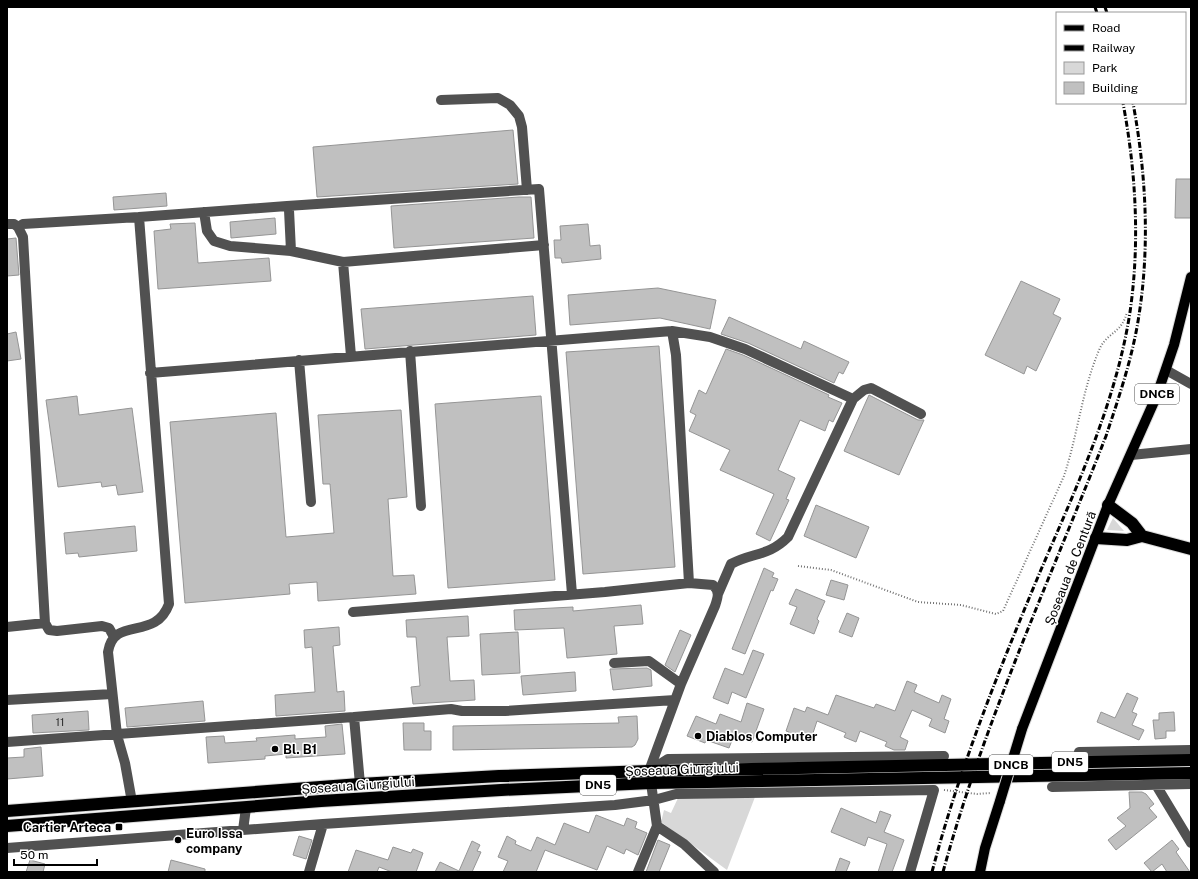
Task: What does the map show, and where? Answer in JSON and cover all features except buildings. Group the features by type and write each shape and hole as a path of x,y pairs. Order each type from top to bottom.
{"highway":[{"path":"1108,505 1132,523 1142,536"},
{"path":"1096,538 1127,540 1142,536 1191,549"},
{"name":"Șoseaua Giurgiului","path":"7,811 360,784 499,776 649,771 1191,760"},
{"name":"Șoseaua Giurgiului","path":"7,826 501,790 651,783 1191,773"}],"main road":[{"name":"Șoseaua de Centură","path":"980,872 985,848 1022,730 1108,505 1131,455 1166,370 1174,345 1191,277"}],"street":[{"path":"441,100 498,98 510,105 519,116 522,127 527,190"},
{"path":"18,227 23,224 539,189 572,594"},
{"path":"287,206 291,251"},
{"path":"204,212 207,231 214,241 230,246 291,251 343,262 544,245"},
{"path":"132,802 126,763 117,735 108,652 109,643 114,637 122,632 158,622 165,615 169,604 139,216"},
{"path":"7,224 14,224 18,227 23,237 45,623 49,630 57,631 102,626 109,628 114,637"},
{"path":"343,262 351,356"},
{"path":"150,372 672,331 710,337 745,349 853,399"},
{"path":"672,331 676,355 689,583"},
{"path":"410,351 421,506"},
{"path":"299,360 311,502"},
{"path":"1166,370 1191,384"},
{"path":"649,771 681,684 715,606 718,594 731,564 766,553 779,546 788,537 853,399 864,390 871,388 921,414"},
{"path":"1131,455 1191,449"},
{"path":"353,612 689,583 713,585 717,589 718,594"},
{"path":"7,627 45,623"},
{"path":"614,663 649,661 681,684"},
{"path":"7,700 112,694"},
{"path":"7,742 451,709 462,711 506,711 675,700"},
{"path":"354,717 360,784"},
{"path":"1080,752 1191,750"},
{"path":"649,771 668,759 944,756"},
{"path":"638,872 657,826 651,783"},
{"path":"1052,787 1191,784"},
{"path":"1156,785 1191,843"},
{"path":"7,848 323,824 615,805 654,800 676,794 934,790 910,872"},
{"path":"243,830 246,808"},
{"path":"308,872 323,824"},
{"path":"657,826 684,844 714,872"}],"path":[{"path":"798,566 831,570 918,602 961,605 996,614 1003,611 1064,476 1069,461 1086,388 1101,346 1122,325 1127,312"}],"green space":[{"path":"1113,518 1124,531 1107,530"},
{"path":"755,797 727,870 661,822 664,810 671,813 678,798"}],"railway":[{"path":"1095,7 1097,12"},
{"path":"1105,7 1107,12"},
{"path":"932,872 954,795 967,758 995,683 1040,572 1081,477 1105,412 1124,346 1133,286 1136,234 1134,181 1123,104"},
{"path":"943,872 959,816 998,706 1106,436 1133,346 1139,315 1145,262 1144,182 1133,104"}],"place":[{"name":"Diablos Computer","path":"698,736"},
{"name":"Bl. B1","path":"275,749"},
{"name":"Cartier Arteca","path":"119,827"},
{"name":"Euro Issa company","path":"178,840"}]}
